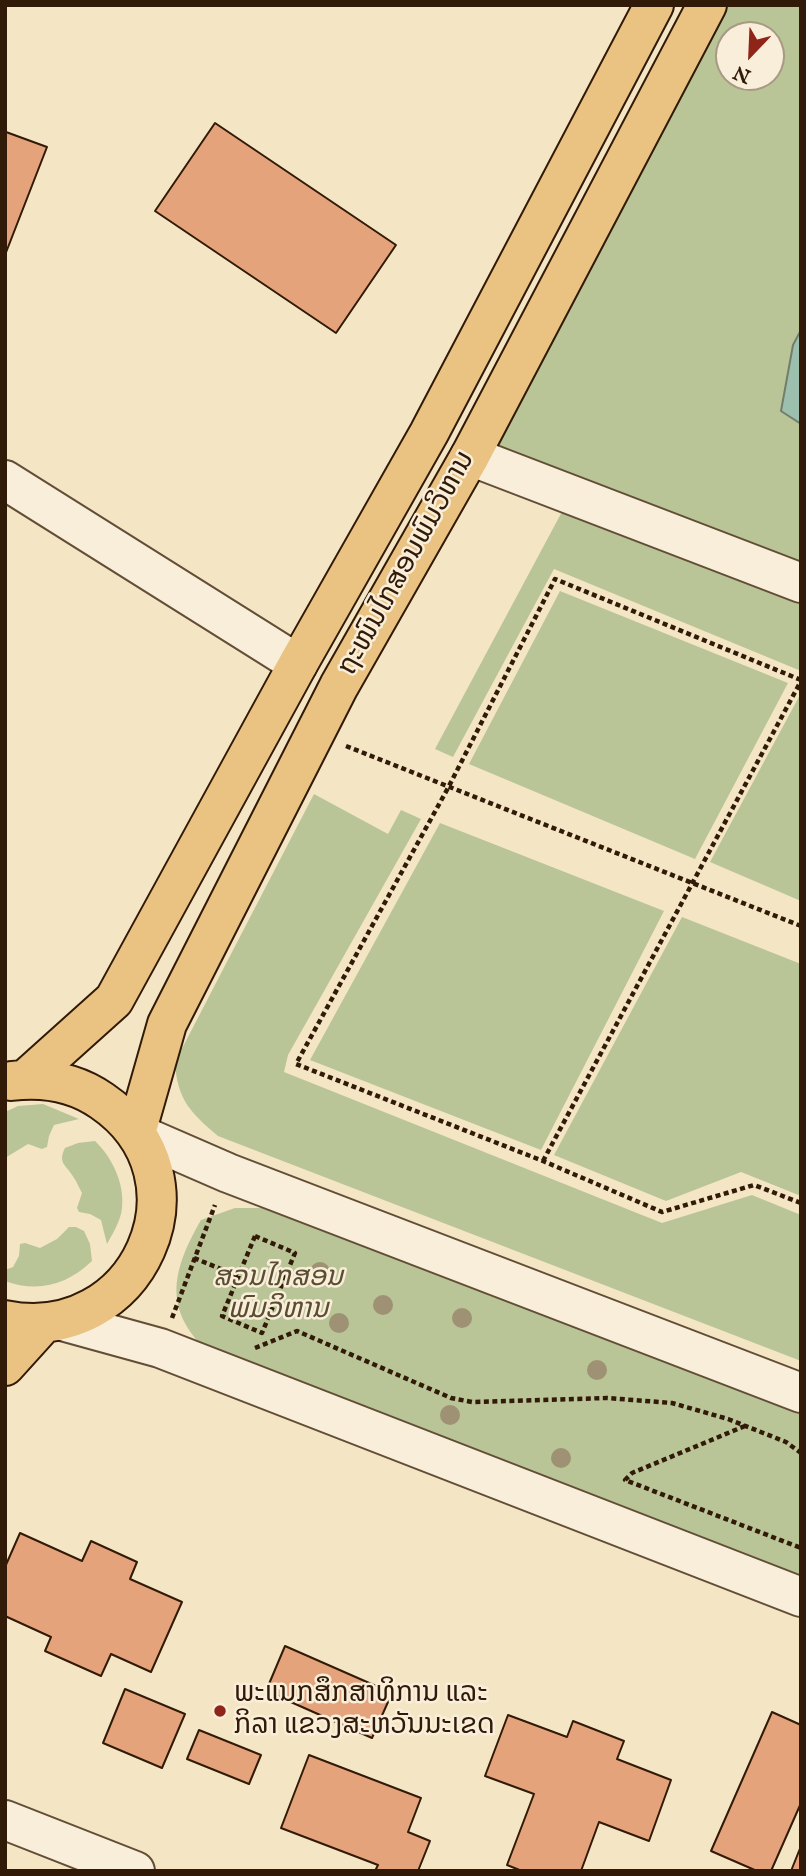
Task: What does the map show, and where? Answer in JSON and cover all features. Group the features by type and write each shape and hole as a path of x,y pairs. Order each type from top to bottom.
{"highway":[{"name":"ຖະໜົນໄກສອນພົມວິຫານ","path":"16,1080 114,1000 298,664 429,433 654,5"},
{"name":"ຖະໜົນໄກສອນພົມວິຫານ","path":"136,1133 167,1024 339,686 470,456 707,5"},
{"path":"274,711 316,733"},
{"path":"5,1320 52,1322 85,1313 115,1293 138,1266 149,1245 155,1222 157,1197 145,1151 136,1133 114,1110 88,1092 58,1081 16,1080"},
{"path":"5,1366 52,1322"}],"street":[{"path":"470,456 801,583"},
{"path":"5,480 298,664"},
{"path":"136,1133 228,1172 801,1393"},
{"path":"52,1322 160,1348 801,1597"},
{"path":"5,1820 135,1871"}],"path":[{"path":"542,1161 801,680 555,579 449,788 296,1064 542,1161 662,1212 754,1185 801,1203"},
{"path":"316,733 801,926"},
{"path":"160,1348 228,1172"},
{"path":"255,1236 295,1253 262,1333 222,1316 238,1276 255,1236"},
{"path":"194,1258 238,1276"},
{"path":"208,1367 297,1331 451,1398 472,1402 607,1398 672,1403 745,1426 786,1442 801,1453"},
{"path":"745,1426 632,1472 625,1480 801,1548"}],"green space":[{"path":"729,5 801,5 801,330 793,345 781,411 801,424 801,572 493,452 715,32 715,91 785,91 785,21 721,21"},
{"path":"564,508 801,603 801,671 554,569 453,757 435,749"},
{"path":"560,591 788,683 695,859 469,764"},
{"path":"801,693 801,901 710,862"},
{"path":"314,794 388,834 401,810 421,819 288,1055 284,1072 662,1223 752,1195 801,1215 801,1361 218,1136 193,1112 182,1096 175,1062"},
{"path":"440,823 664,911 541,1150 310,1060"},
{"path":"682,917 801,964 801,1196 741,1172 666,1201 554,1155"},
{"path":"43,1104 79,1119 54,1125 47,1147 42,1149 28,1144 5,1158 5,1112 18,1106"},
{"path":"95,1141 112,1163 121,1190 121,1213 107,1244 101,1220 79,1212 77,1208 82,1193 62,1158 65,1148"},
{"name":"ສວນໄກສອນ ພົມວິຫານ","path":"235,1208 276,1208 801,1413 801,1584 212,1355 185,1323 176,1291 178,1274 201,1220"},
{"path":"69,1227 84,1231 90,1244 92,1261 72,1276 52,1284 29,1286 5,1281 5,1270 13,1267 19,1256 20,1244 40,1248 57,1239"}],"shaded area":[{"path":"801,330 801,424 781,411 793,345"}],"building":[{"path":"215,123 396,245 336,333 155,211"},
{"path":"6,132 47,147 5,255 5,135"},
{"path":"20,1533 82,1561 91,1541 137,1562 130,1579 182,1602 151,1672 111,1654 101,1676 45,1651 51,1637 5,1616 5,1567"},
{"path":"285,1646 392,1693 372,1738 266,1691"},
{"path":"125,1689 185,1714 162,1768 103,1743"},
{"path":"772,1712 801,1725 801,1803 771,1871 757,1871 711,1851"},
{"path":"508,1715 567,1737 573,1721 624,1741 617,1759 671,1780 649,1841 599,1822 581,1871 522,1871 507,1865 534,1794 485,1776"},
{"path":"199,1730 261,1755 249,1784 187,1759"},
{"path":"309,1755 421,1798 408,1832 430,1841 418,1871 375,1871 378,1865 281,1828"},
{"path":"801,1846 801,1871 791,1871"}],"place":[{"name":"ພະແນກສຶກສາທິການ ແລະ ກິລາ ແຂວງສະຫວັນນະເຂດ","path":"220,1711"}]}
